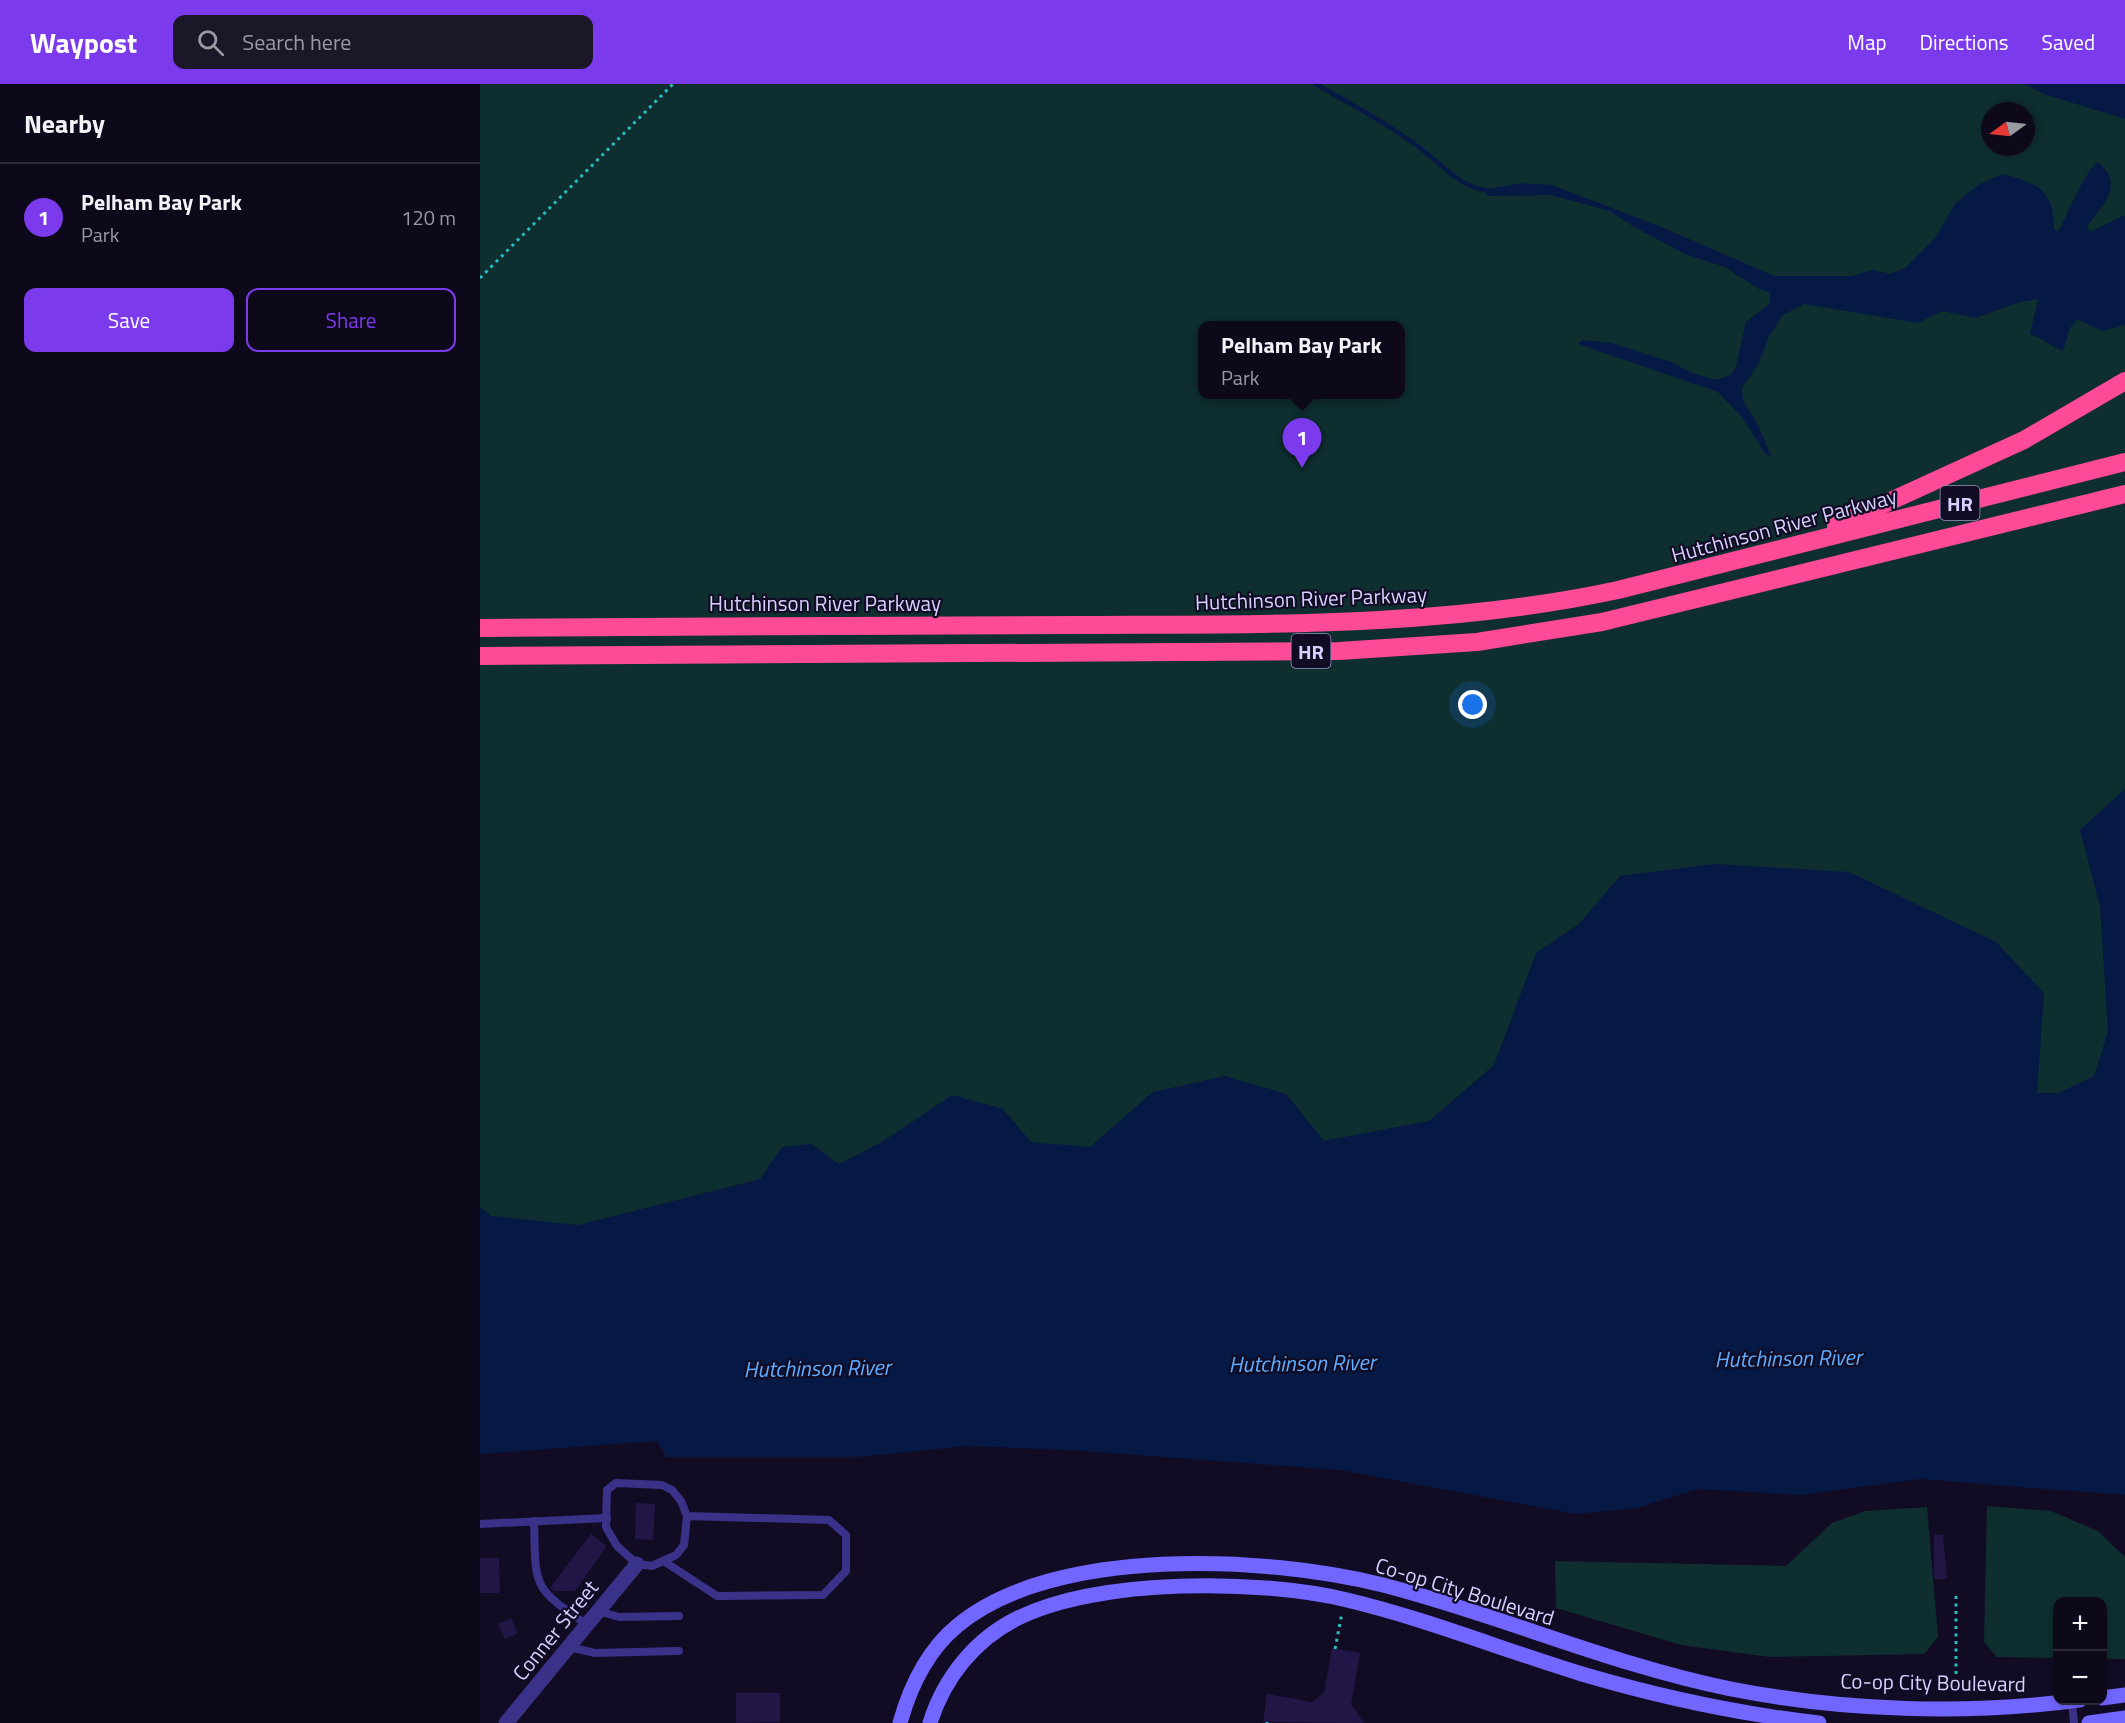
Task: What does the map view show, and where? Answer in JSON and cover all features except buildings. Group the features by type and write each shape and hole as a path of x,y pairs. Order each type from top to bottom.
{"highway":[{"path":"1796,546 2024,440 2125,381"},
{"name":"Hutchinson River Parkway","path":"480,628 1269,624 1403,620 1460,615 1568,600 1796,546 2125,462"},
{"name":"HR","path":"480,656 1306,651 1444,645 1536,633 1641,614 1945,536 2125,494"}],"main road":[{"name":"Co-op City Boulevard","path":"900,1723 918,1676 936,1650 956,1627 998,1599 1055,1581 1128,1568 1182,1564 1235,1564 1298,1569 1383,1585 1601,1656 1735,1689 1828,1702 1886,1706 2016,1706 2053,1703"},
{"name":"Co-op City Boulevard","path":"930,1723 941,1694 969,1655 998,1630 1017,1619 1046,1607 1130,1591 1216,1586 1262,1588 1345,1599 1406,1615 1581,1674 1642,1691 1732,1710 1819,1723"},
{"path":"1732,1710 1735,1689"},
{"path":"2107,1697 2125,1695"},
{"path":"2089,1723 2125,1718"}],"street":[{"name":"Conner Street","path":"506,1723 637,1564"}],"lane":[{"path":"616,1483 662,1485 672,1490 681,1501 687,1516 684,1545 665,1562 652,1566 637,1564 609,1536 608,1490 616,1483"},
{"path":"665,1562 717,1596 824,1595 846,1571 846,1535 829,1520 687,1516"},
{"path":"480,1524 607,1518"},
{"path":"534,1521 535,1575 543,1592 586,1624"},
{"path":"597,1610 619,1617 679,1617"},
{"path":"567,1647 595,1653 679,1651"},
{"path":"2074,1723 2076,1705"}],"path":[{"path":"480,278 673,84"},
{"path":"1956,1593 1956,1689"},
{"path":"1335,1649 1345,1599"}],"green space":[{"path":"480,84 2125,84 2125,1206 480,1257"},
{"path":"1987,1506 2051,1511 2098,1531 2125,1557 2125,1659 2107,1659 2107,1597 2053,1597 2053,1658 1997,1657 1984,1642"},
{"path":"1927,1507 1938,1637 1924,1654 1770,1657 1681,1645 1556,1608 1555,1561 1786,1566 1832,1523 1865,1511"}],"water":[{"path":"2024,84 2125,84 2125,119 2044,94"},
{"path":"2098,162 2106,170 2111,187 2105,202 2087,226 2090,232 2125,215 2125,325 2102,331 2077,319 2070,328 2063,351 2030,334 2038,299 2020,302 1976,318 1942,311 1918,323 1804,304 1783,315 1769,336 1758,365 1742,388 1743,401 1756,421 1772,458 1765,453 1742,417 1718,392 1578,344 1583,340 1612,343 1671,362 1692,373 1715,380 1731,375 1736,366 1746,322 1770,304 1770,292 1759,289 1725,267 1687,255 1634,227 1610,211 1550,195 1487,196 1485,190 1521,183 1552,185 1664,228 1774,276 1852,276 1873,270 1890,274 1905,268 1935,238 1955,204 1978,185 2003,174 2027,182 2042,191 2051,206 2054,229 2058,232 2087,175"},
{"name":"Hutchinson River","path":"2125,789 2125,1495 1920,1479 1800,1495 1697,1489 1638,1508 1576,1514 1340,1470 1070,1450 966,1446 859,1457 666,1457 657,1441 480,1454 480,1207 491,1216 578,1225 760,1179 782,1147 811,1144 839,1164 882,1142 952,1095 1003,1109 1031,1142 1090,1147 1153,1092 1225,1076 1286,1094 1324,1141 1429,1121 1494,1065 1536,953 1579,924 1620,876 1714,864 1849,872 1996,942 2044,993 2037,1093 2059,1093 2094,1076 2108,1032 2100,906 2080,830"}],"waterway":[{"path":"1316,84 1399,133 1463,182 1491,191"}],"place":[{"name":"Pelham Bay Park","path":"1302,468"}]}
